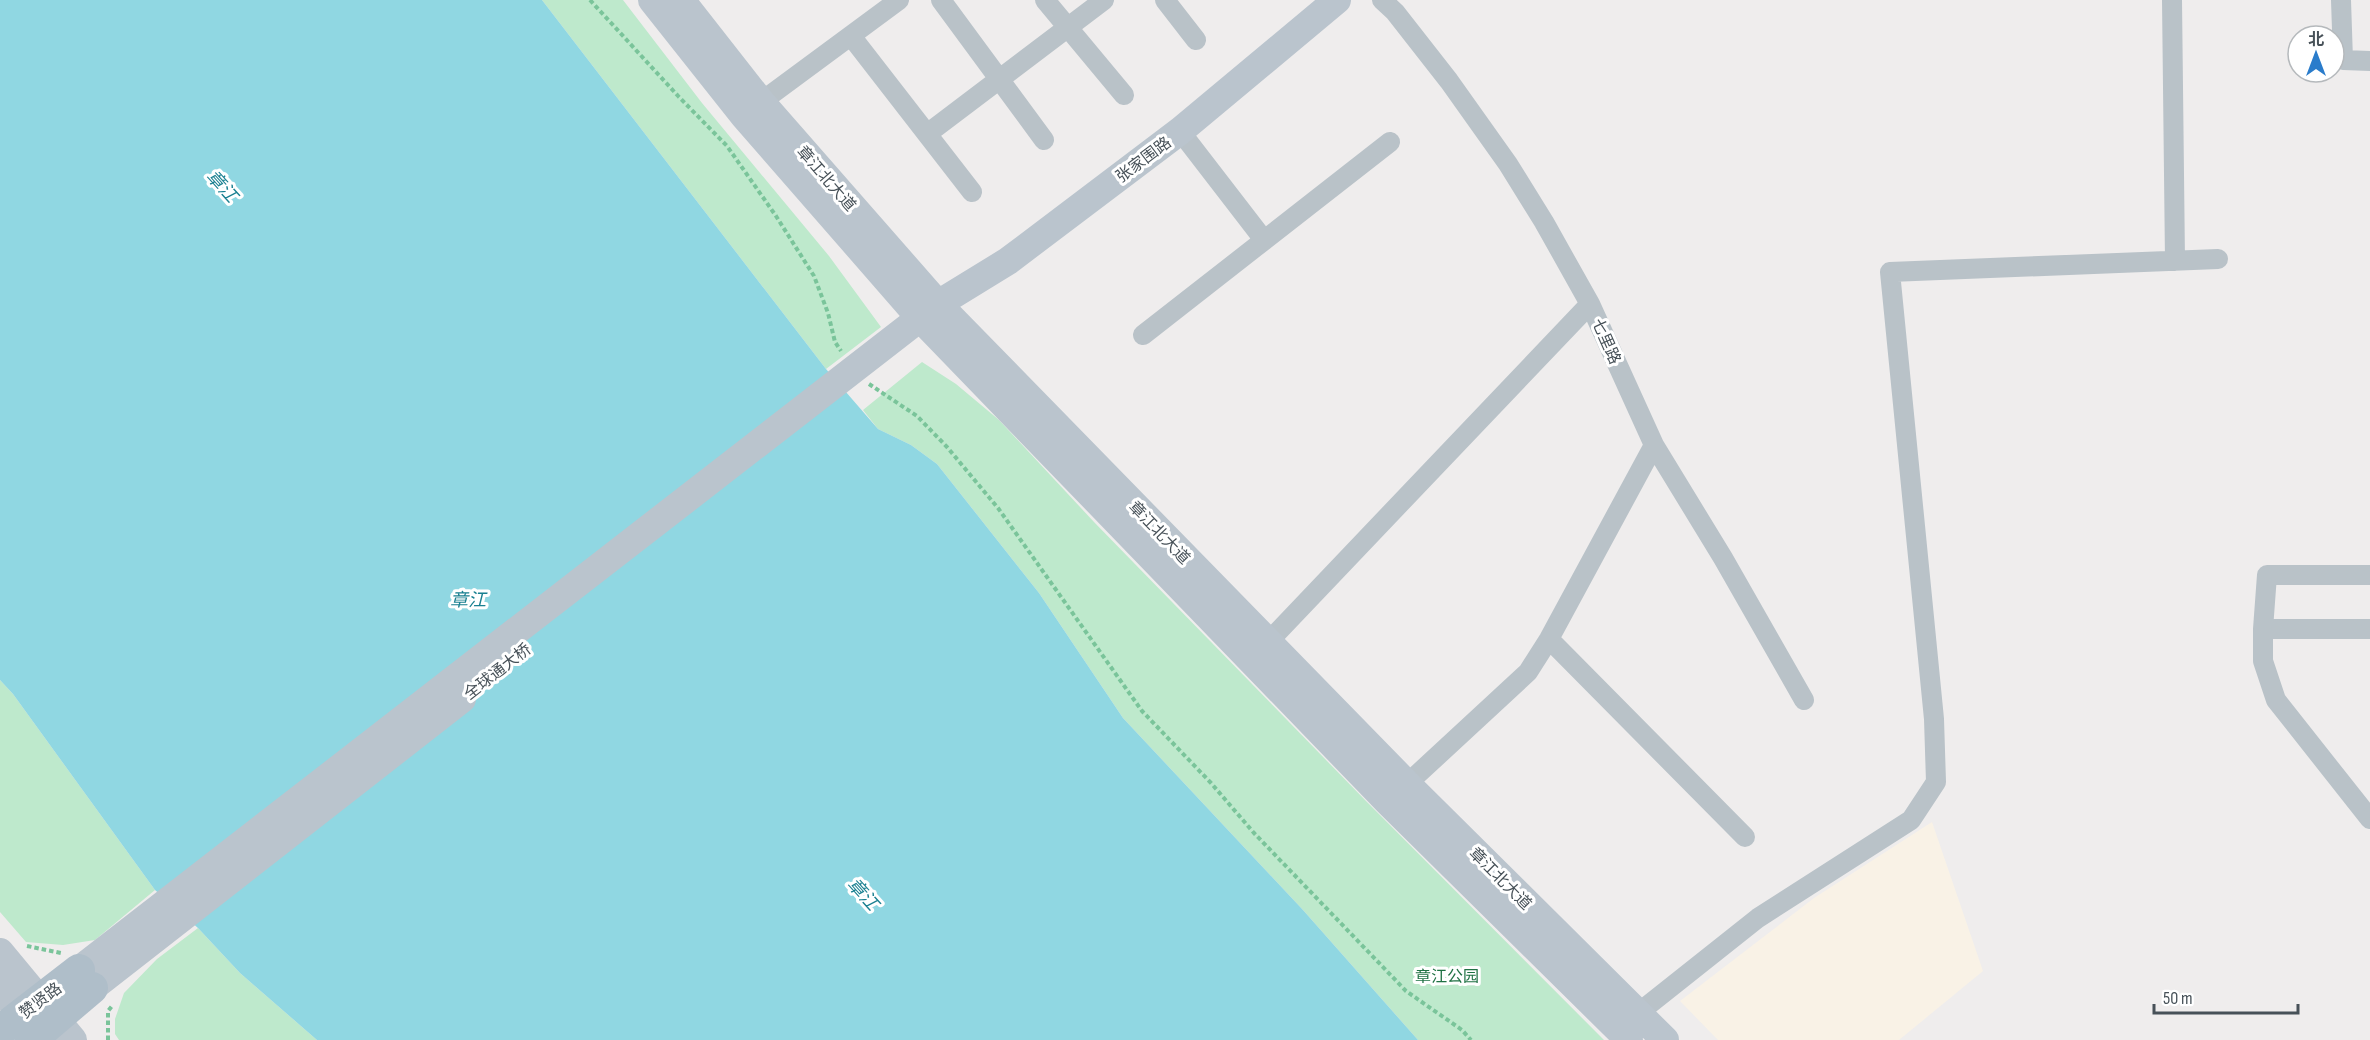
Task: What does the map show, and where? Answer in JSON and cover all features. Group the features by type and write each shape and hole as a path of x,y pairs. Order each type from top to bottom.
{"main road":[{"name":"章江北大道","path":"652,0 744,116 1387,801 1633,1027 1665,1040"},
{"name":"章江北大道","path":"681,0 936,318 1268,642 1407,784 1633,1027"},
{"name":"张家围路","path":"936,318 1180,131 1337,0"},
{"name":"全球通大桥","path":"88,977 936,318"},
{"path":"10,947 38,1027"},
{"name":"赞贤路","path":"38,1027 88,977"},
{"path":"0,988 38,1027"}],"street":[{"path":"761,102 899,0"},
{"path":"942,0 1044,140"},
{"path":"1045,0 1124,95"},
{"path":"927,134 1104,0"},
{"path":"1165,0 1196,40"},
{"name":"七里路","path":"1382,0 1395,12 1449,81 1508,164 1544,222 1590,304 1654,445 1724,558 1804,700"},
{"path":"2172,0 2175,261"},
{"path":"2341,0 2343,60 2370,61"},
{"path":"851,36 972,192"},
{"path":"1180,131 1264,240"},
{"path":"1143,335 1390,142"},
{"path":"1633,1027 1758,918 1911,820 1936,782 1933,707 1890,272 2218,260"},
{"path":"1268,642 1590,304"},
{"path":"1407,784 1528,672 1549,639 1654,445"},
{"path":"2370,575 2267,574 2263,629 2263,661 2276,700 2370,819"},
{"path":"2263,629 2370,629"},
{"path":"1549,639 1745,837"}],"path":[{"path":"590,0 727,146 814,276 828,313 835,342 842,352"},
{"path":"861,378 917,416 947,447 1004,518 1142,711 1211,783 1254,833 1406,991 1462,1030 1471,1040"},
{"path":"10,947 26,946 46,951 88,977 108,1011 108,1040"}],"shaded area":[{"path":"1932,822 1983,971 1899,1040 1718,1040 1680,1001 1814,898"}],"green space":[{"path":"542,0 623,0 702,103 829,256 881,327 826,369"},
{"name":"章江公园","path":"922,362 956,384 999,420 1094,522 1365,800 1604,1040 1418,1040 1303,910 1123,718 1039,593 937,464 911,445 878,429 863,410"},
{"path":"0,680 13,694 155,890 95,940 63,945 26,942 0,912"},
{"path":"198,928 240,973 317,1040 119,1040 115,1034 115,1019 124,993 157,959"}],"water":[{"name":"章江","path":"0,0 542,0 826,369 878,429 911,445 937,464 1039,593 1123,718 1303,910 1418,1040 317,1040 240,973 198,928 155,890 13,694 0,680"}]}
